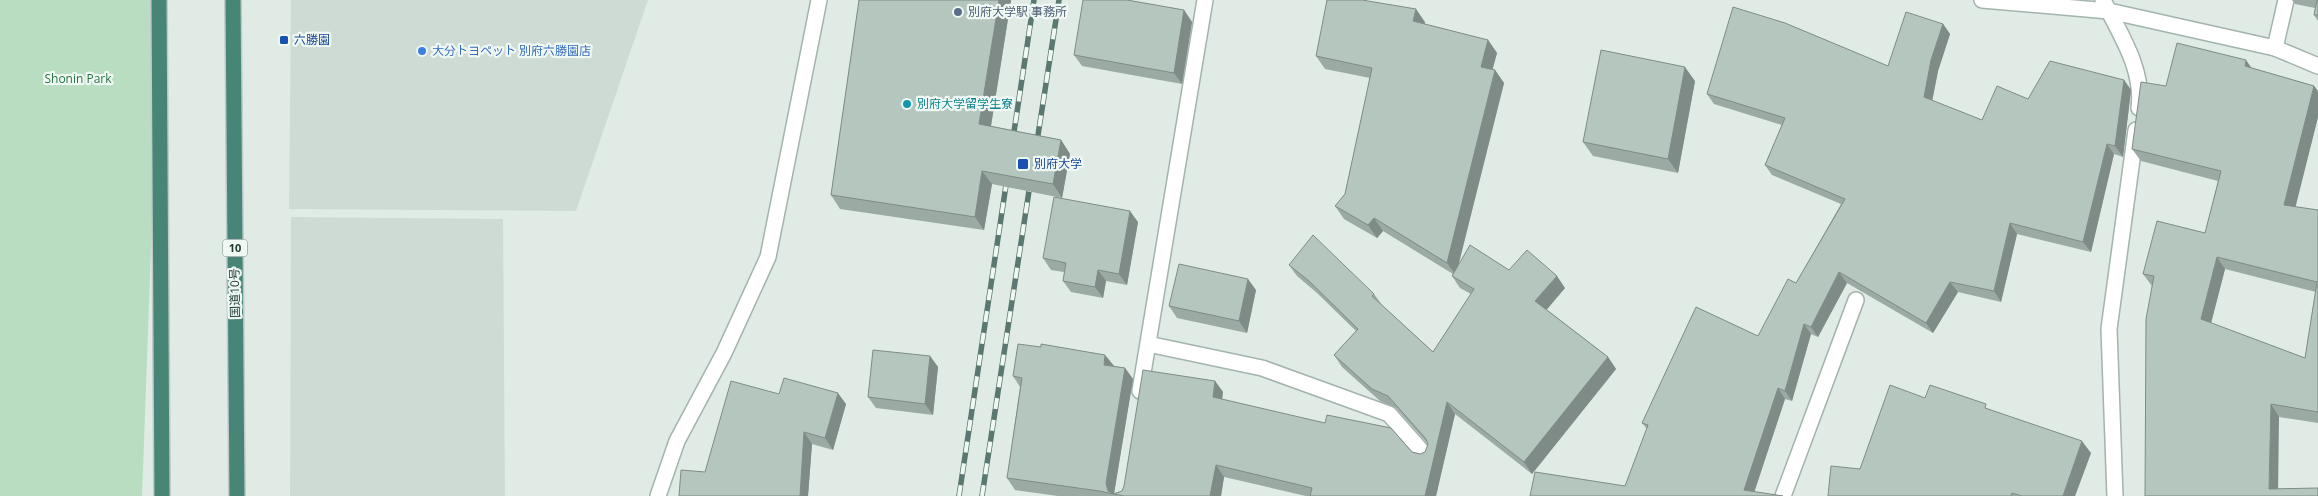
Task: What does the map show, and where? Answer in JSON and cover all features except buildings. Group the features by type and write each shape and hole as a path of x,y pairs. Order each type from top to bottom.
{"highway":[{"path":"159,0 162,496"},
{"name":"国道10号","path":"233,0 237,496"}],"street":[{"path":"658,496 677,441 724,353 768,257 819,0"},
{"path":"1138,401 1205,0"},
{"path":"1982,0 2106,6 2275,48 2318,66"},
{"path":"2275,48 2286,0"},
{"path":"2106,6 2134,62 2141,90 2109,330 2115,496"},
{"path":"1783,496 1856,300"},
{"path":"1148,344 1262,368 1389,414 1427,457"}],"shaded area":[{"path":"291,0 648,0 576,211 289,209"},
{"path":"291,217 503,219 505,496 290,496"}],"green space":[{"name":"Shonin Park","path":"0,0 160,0 142,496 0,496"}],"railway":[{"path":"1012,145 1034,0"},
{"path":"1036,148 1059,0"},
{"path":"959,496 1008,172"},
{"path":"982,496 1031,178"}],"place":[{"name":"別府大学駅 事務所","path":"958,12"},
{"name":"六勝園","path":"284,40"},
{"name":"大分トヨペット 別府六勝園店","path":"422,51"},
{"name":"別府大学留学生寮","path":"907,104"},
{"name":"別府大学","path":"1023,164"}]}
